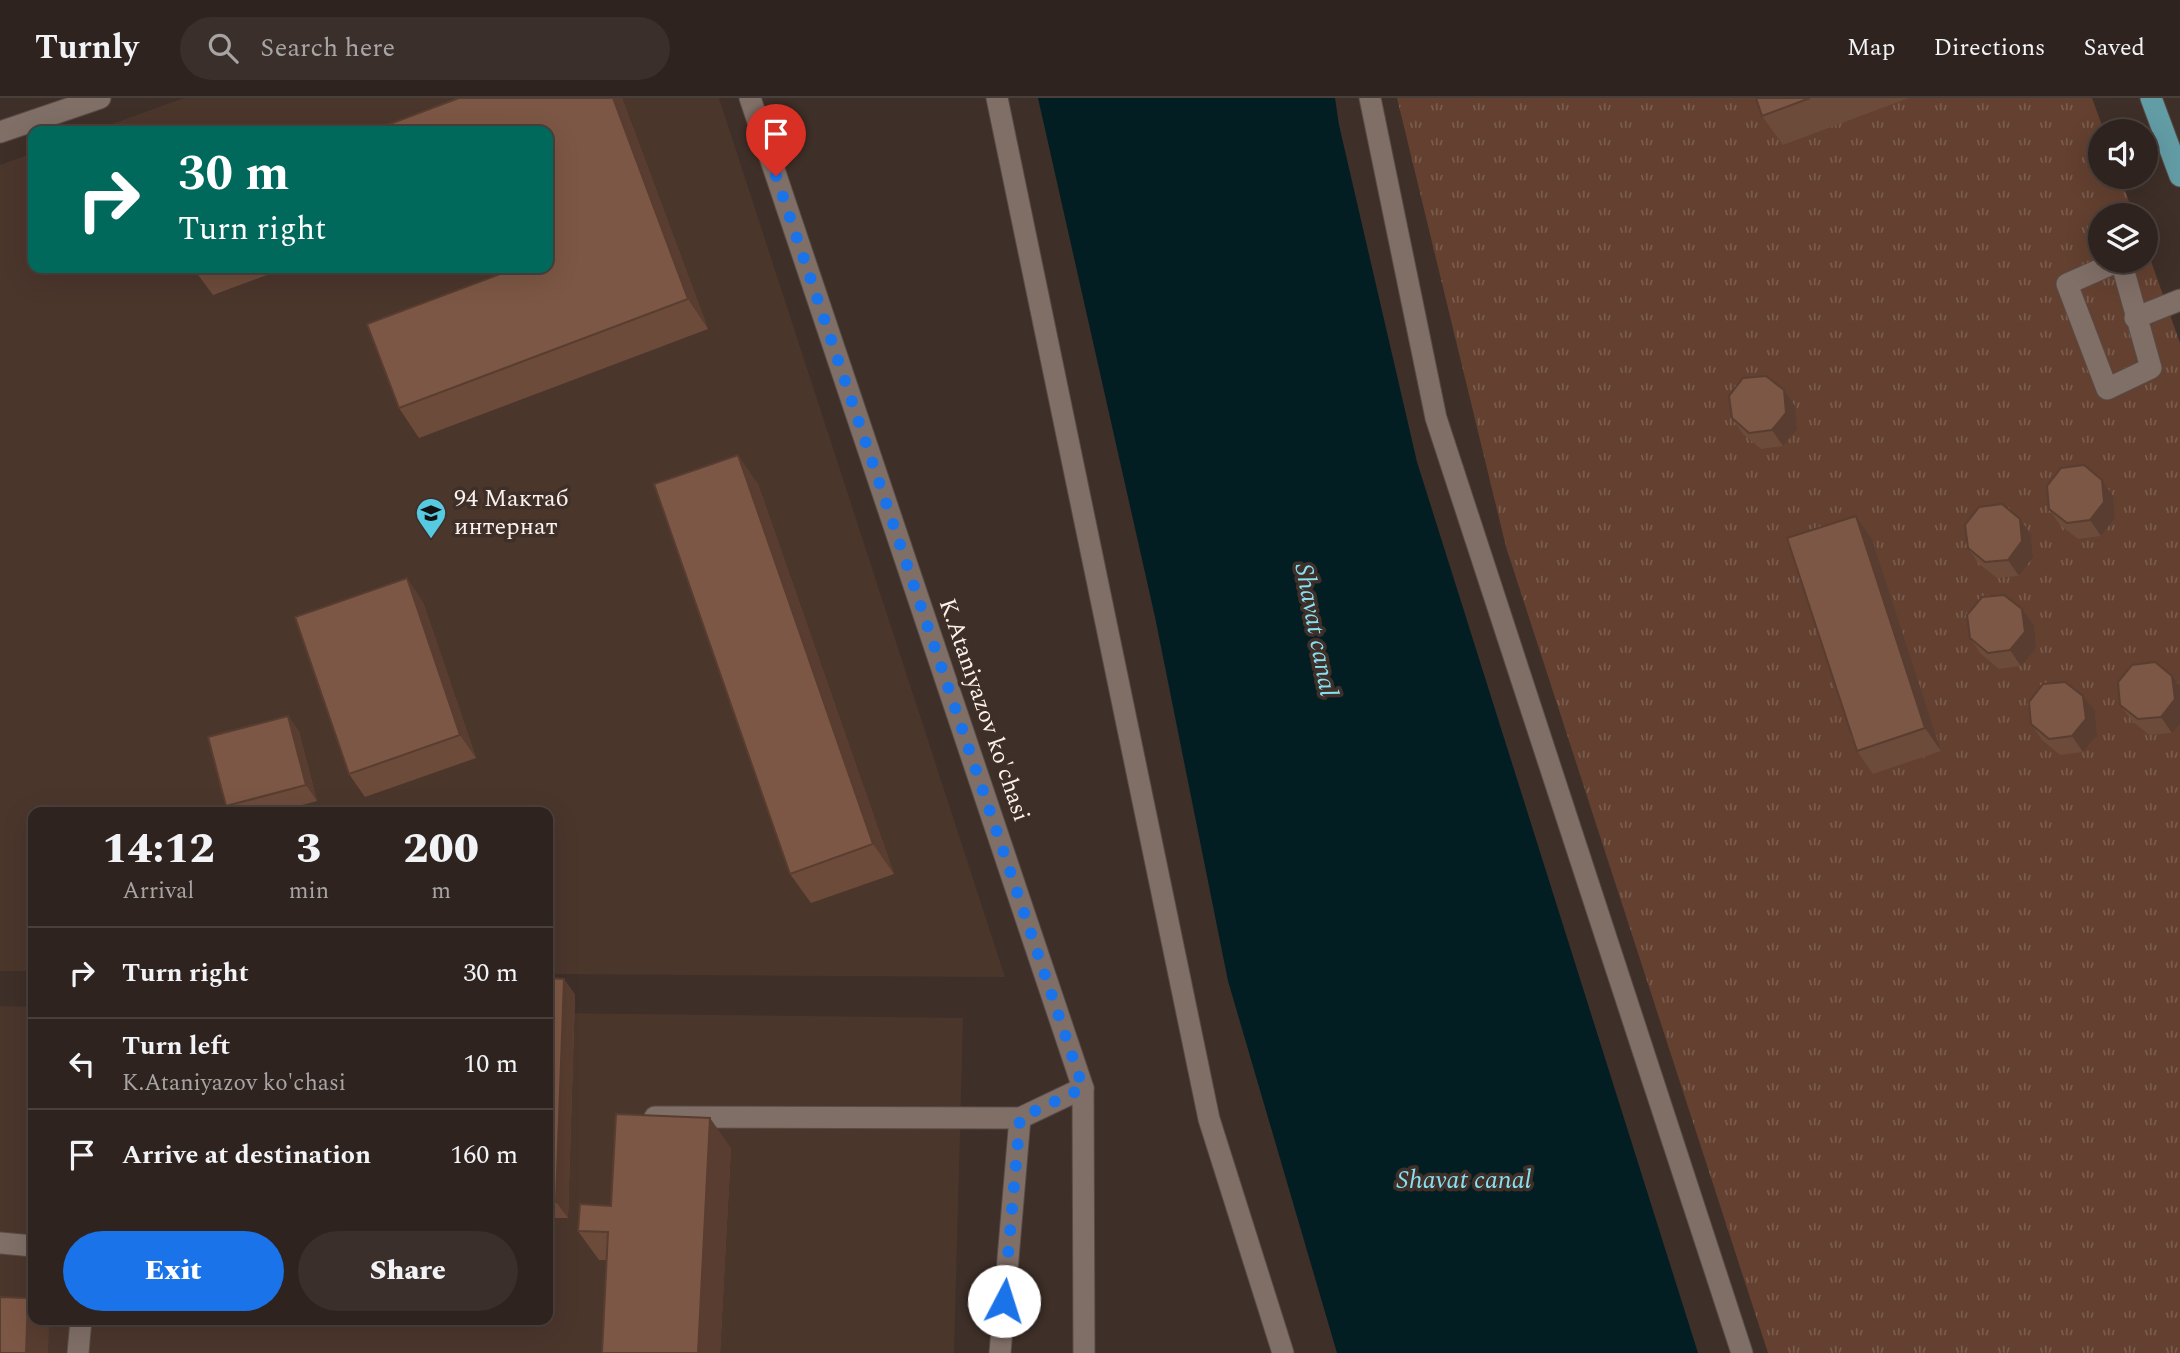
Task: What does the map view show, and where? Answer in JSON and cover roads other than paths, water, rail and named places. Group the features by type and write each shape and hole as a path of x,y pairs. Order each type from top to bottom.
{"main road":[{"path":"2151,98 2180,176"}],"street":[{"path":"0,132 100,98"},
{"name":"K.Ataniyazov ko'chasi","path":"750,98 1083,1088 1084,1353"},
{"path":"997,98 1209,1119 1283,1353"},
{"path":"1370,98 1436,418 1742,1353"},
{"path":"2092,273 2067,284 2107,389 2151,368 2123,273"},
{"path":"2135,318 2180,300"},
{"path":"638,1117 1020,1118 1083,1088"},
{"path":"1000,1353 1020,1118"},
{"path":"0,1243 28,1246"},
{"path":"78,1353 81,1325"}],"water":[{"name":"Shavat canal","path":"1038,98 1335,98 1417,462 1698,1353 1337,1353 1228,981 1155,617"}],"place":[{"name":"94 Мактаб интернат","path":"431,540"}]}
